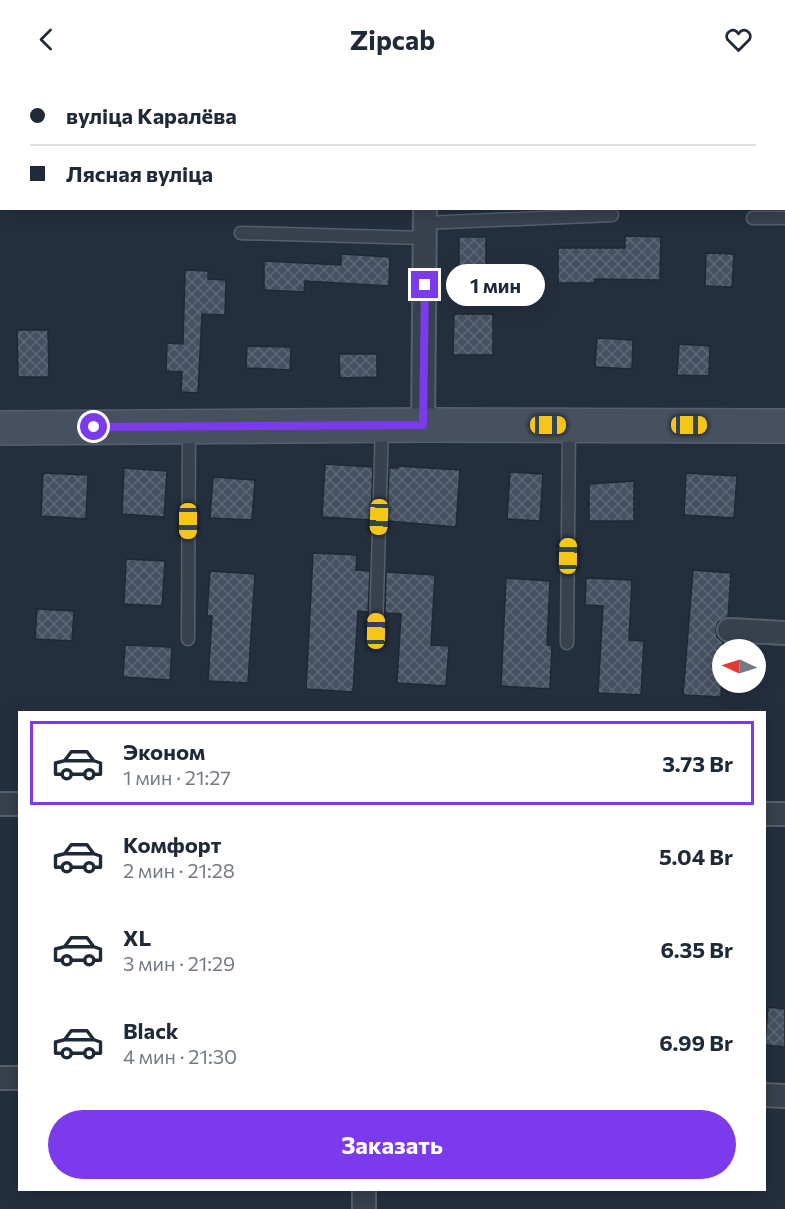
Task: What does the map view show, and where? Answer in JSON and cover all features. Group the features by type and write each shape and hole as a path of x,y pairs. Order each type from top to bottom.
{"main road":[{"path":"0,428 382,425 785,426"}],"street":[{"path":"423,425 425,223"},
{"path":"729,630 785,633"},
{"path":"0,804 18,804"},
{"path":"766,814 785,814"},
{"path":"0,1078 18,1078"},
{"path":"766,1095 785,1096"},
{"path":"364,1191 364,1209"}],"lane":[{"path":"241,233 612,214"},
{"path":"753,218 785,218"},
{"path":"376,631 382,425"},
{"path":"567,643 569,425"},
{"path":"188,639 189,426"}],"building":[{"path":"625,236 661,237 660,280 595,279 595,283 558,283 558,248 625,248"},
{"path":"459,237 486,237 486,277 459,277"},
{"path":"706,253 734,254 732,287 705,286"},
{"path":"341,254 390,257 389,286 305,281 304,292 264,290 264,261 341,265"},
{"path":"185,270 208,271 208,279 226,280 225,315 202,314 198,393 181,392 182,372 166,371 167,343 183,344"},
{"path":"454,314 493,314 493,355 453,355"},
{"path":"17,330 48,330 49,377 18,377"},
{"path":"597,338 633,340 632,369 595,367"},
{"path":"679,344 710,346 709,376 677,375"},
{"path":"247,346 291,347 290,370 246,368"},
{"path":"339,354 377,354 377,377 340,378"},
{"path":"325,464 373,467 371,520 322,517"},
{"path":"398,466 460,470 456,527 387,521 389,468 398,468"},
{"path":"124,468 167,471 164,517 122,514"},
{"path":"510,472 543,474 540,521 507,519"},
{"path":"43,473 88,475 86,519 41,516"},
{"path":"686,473 737,476 734,518 684,515"},
{"path":"213,477 255,480 252,520 210,518"},
{"path":"634,481 634,521 589,521 589,484"},
{"path":"313,553 357,555 356,570 370,571 368,612 358,611 353,692 306,689"},
{"path":"126,559 165,561 162,606 124,604"},
{"path":"693,570 731,573 728,617 718,622 716,629 719,639 712,639 712,693 721,693 721,697 683,695"},
{"path":"210,571 255,574 248,683 208,681 212,616 207,616"},
{"path":"386,572 435,575 431,645 449,646 446,686 397,683 401,614 385,613"},
{"path":"506,578 550,581 547,645 552,646 550,689 501,686"},
{"path":"586,578 632,580 629,640 644,641 641,695 598,693 603,606 585,605"},
{"path":"37,609 74,611 72,641 35,639"},
{"path":"125,645 172,647 170,680 123,677"},
{"path":"768,1007 785,1009 785,1047 766,1045"}],"route":[{"path":"94,427 423,425 425,285"}]}
